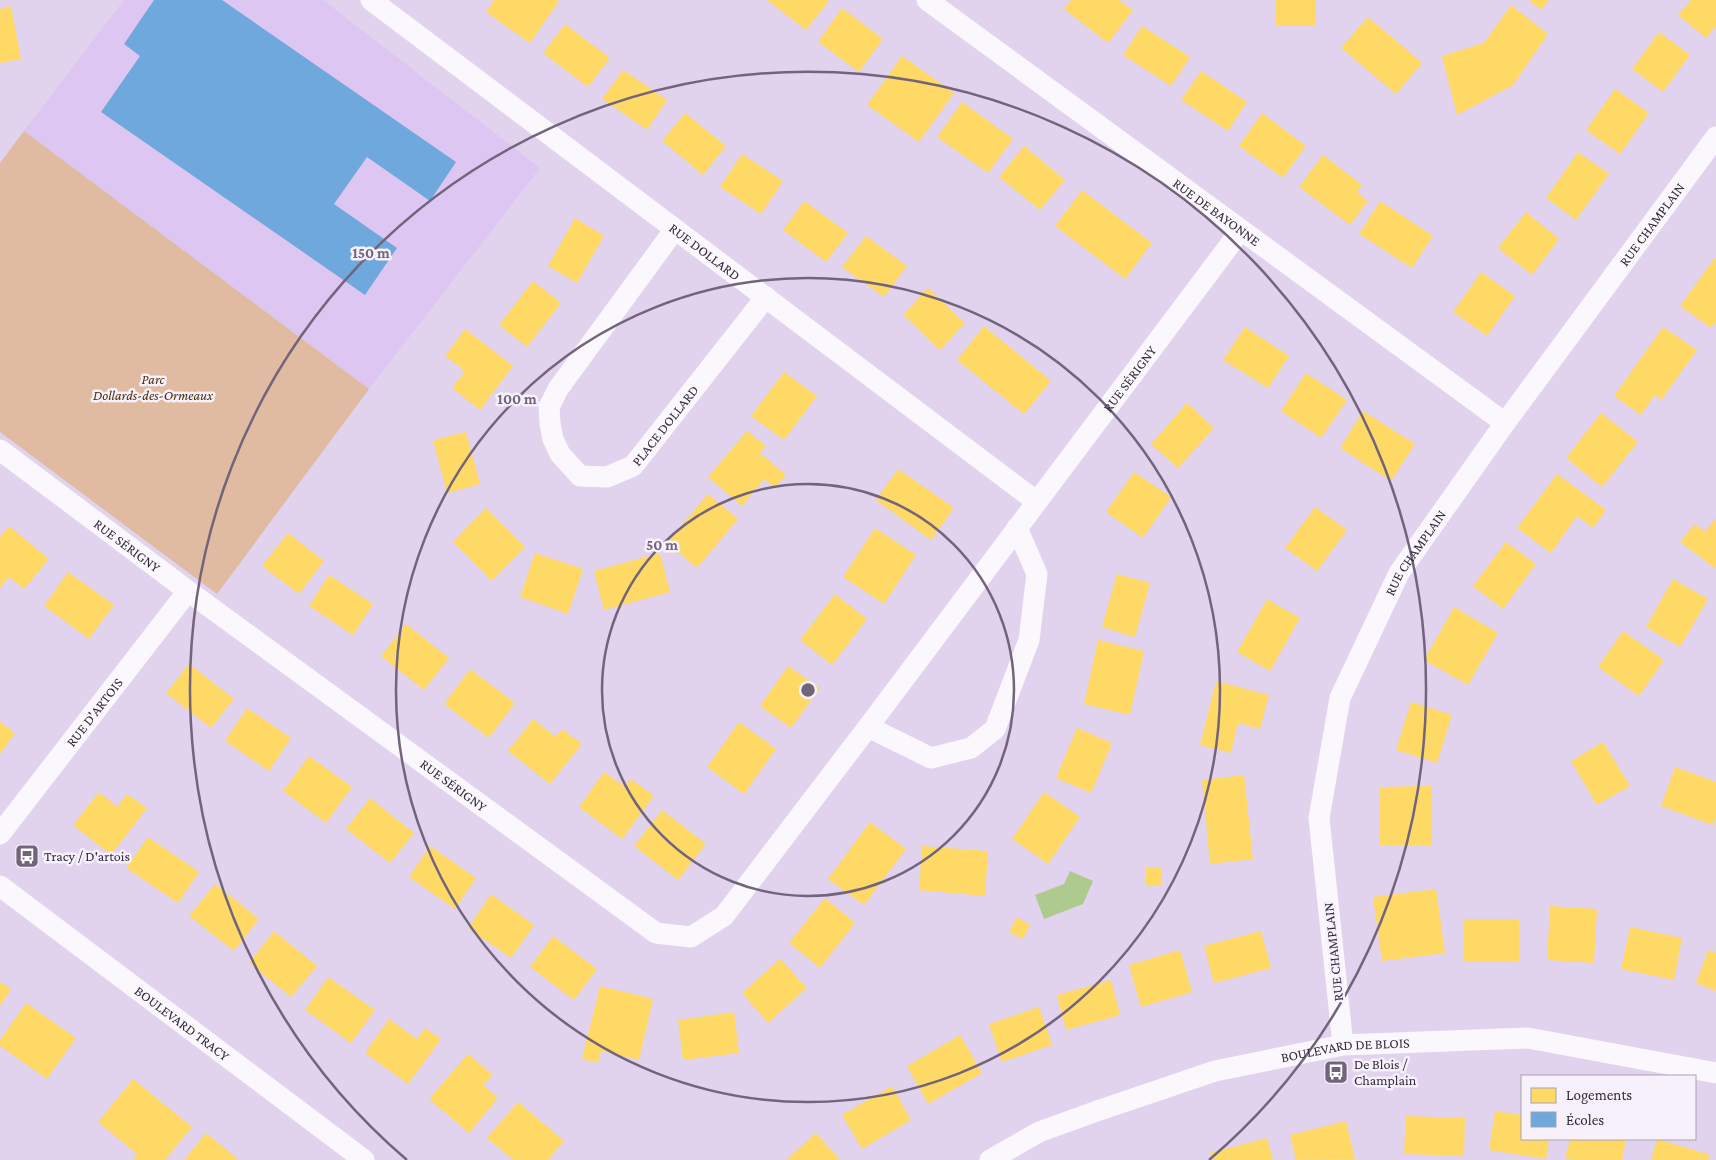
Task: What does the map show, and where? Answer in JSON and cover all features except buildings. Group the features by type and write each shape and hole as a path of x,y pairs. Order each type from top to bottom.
{"street":[{"name":"RUE DOLLARD","path":"371,0 1037,502"},
{"name":"RUE DE BAYONNE","path":"927,0 1505,422"},
{"name":"RUE CHAMPLAIN","path":"1343,1046 1320,818 1340,698 1398,573 1505,422 1716,137"},
{"name":"PLACE DOLLARD","path":"675,229 558,389 549,407 553,439 560,454 580,476 606,477 633,466 766,297"},
{"name":"RUE SÉRIGNY","path":"0,450 188,591 656,933 691,937 724,916 1241,230"},
{"path":"868,727 931,758 971,748 996,729 1029,640 1038,574 1018,528"},
{"name":"RUE D'ARTOIS","path":"0,834 188,591"},
{"name":"BOULEVARD TRACY","path":"0,886 364,1160"},
{"name":"BOULEVARD DE BLOIS","path":"990,1160 1039,1132 1215,1071 1343,1046 1528,1038 1716,1073"}],"shaded area":[{"path":"124,0 323,0 540,168 369,389 24,131"},
{"path":"1070,871 1093,881 1083,904 1044,919 1035,895 1064,884"}],"green space":[{"name":"Parc Dollards-des-Ormeaux","path":"24,131 369,389 217,594 0,432 0,163"}],"place":[{"name":"Tracy / D'artois","path":"27,856"},
{"name":"De Blois / Champlain","path":"1336,1072"}]}
